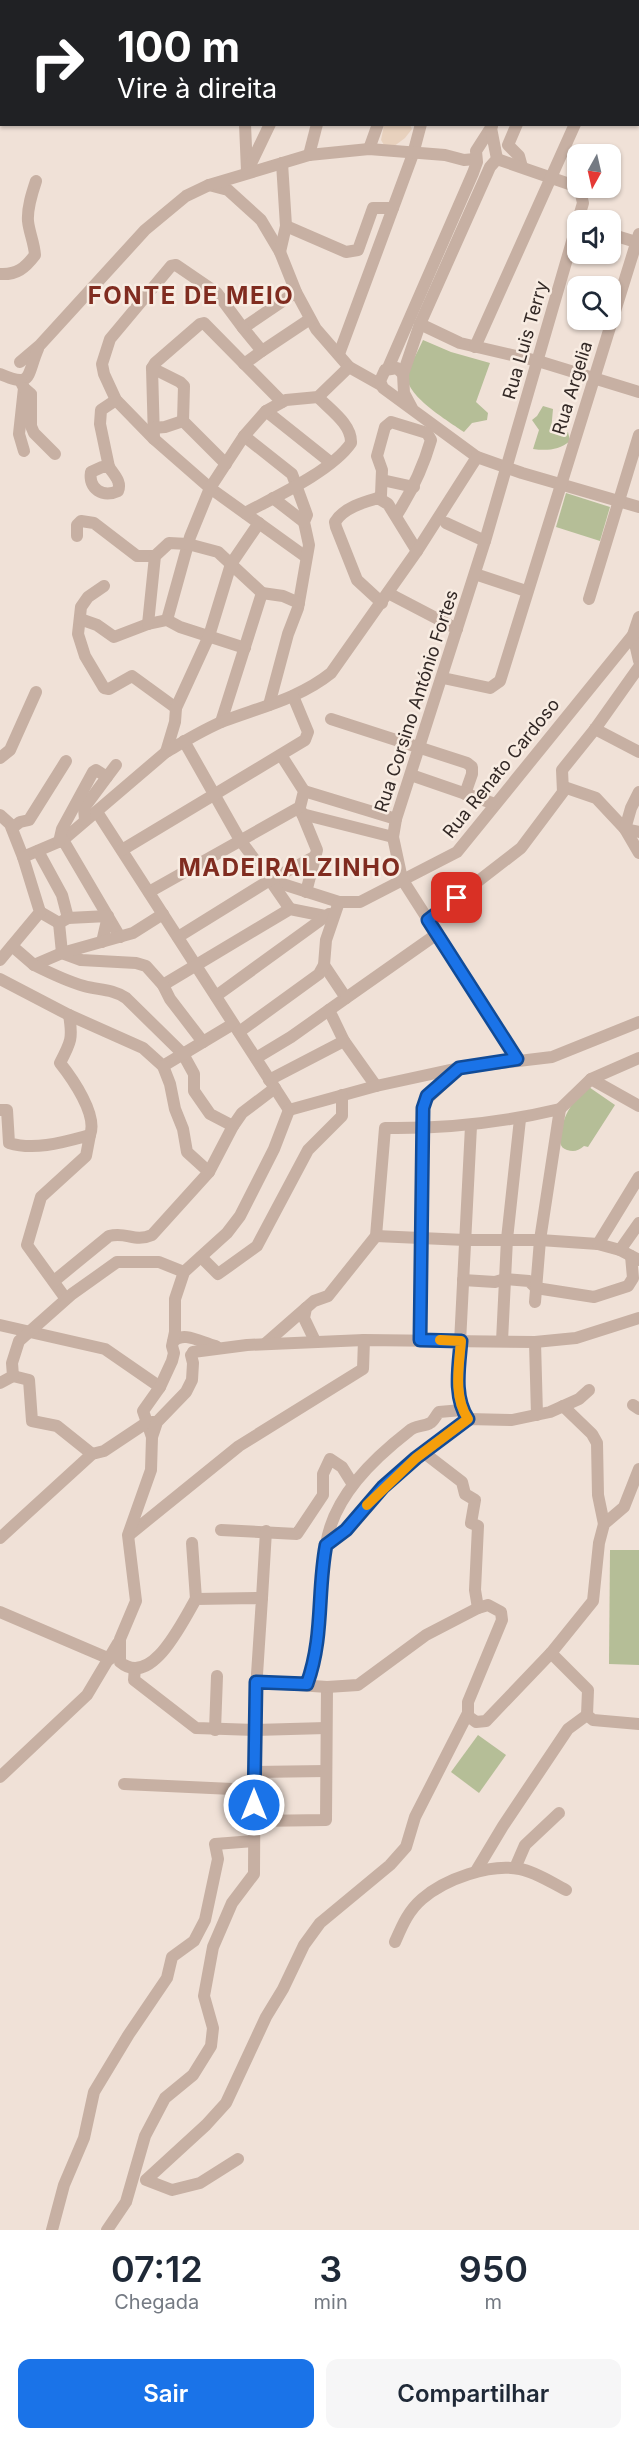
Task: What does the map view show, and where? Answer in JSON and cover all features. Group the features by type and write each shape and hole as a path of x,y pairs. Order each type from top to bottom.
{"street":[{"path":"245,126 247,172"},
{"path":"247,172 269,126"},
{"path":"309,154 316,126"},
{"path":"369,149 377,126"},
{"path":"339,354 413,154 420,126"},
{"path":"209,185 228,190 261,220 280,252 310,319 339,354 354,370 384,379 399,389 420,324 493,158 491,126"},
{"path":"384,379 491,126"},
{"path":"516,126 508,145 519,156 522,167"},
{"path":"475,347 574,126"},
{"path":"24,451 19,434 14,373 145,230 186,196 209,185 247,172 282,164 309,154 369,149 455,158 477,155 486,146 493,158 551,177"},
{"path":"477,155 482,167 493,158"},
{"path":"280,252 286,226 282,164"},
{"name":"Rua Luis Terry","path":"551,177 580,190 583,203 581,210"},
{"path":"0,274 11,275 26,267 35,255 34,238 28,221 30,199 36,181"},
{"path":"286,226 352,253 358,250 373,208 393,208"},
{"path":"621,236 638,238"},
{"name":"Rua Argelia","path":"443,678 490,688 496,686 500,681 526,591 594,378 634,268 638,238"},
{"name":"Rua Luis Terry","path":"507,468 567,258"},
{"path":"262,351 217,293 180,266 171,266 110,339 102,363 104,374 116,400 210,488 306,557"},
{"path":"243,328 296,292"},
{"path":"244,364 310,319"},
{"path":"154,434 152,368 154,363 200,324 204,323 282,402"},
{"path":"420,324 475,347 538,361 639,392"},
{"path":"152,368 184,386 183,421 226,464"},
{"path":"384,379 397,368 403,378 404,393 413,410"},
{"path":"167,620 188,544 210,488 244,436 266,411 292,399 318,397 354,370"},
{"path":"14,373 31,394 33,433 55,454"},
{"path":"384,379 413,410 477,457 639,507"},
{"path":"245,513 297,486 347,448 351,436 345,425 318,397"},
{"path":"109,467 100,424 100,411 116,400"},
{"path":"266,411 330,462"},
{"path":"154,434 165,427 183,421"},
{"path":"396,516 414,487 424,465 431,440 427,433 391,422 385,427 377,456 382,470 381,495 357,505 338,517 335,522 357,580 385,598 457,629"},
{"path":"589,598 639,435"},
{"path":"244,436 292,474 307,515 304,522 309,545 299,603 288,634 269,705"},
{"path":"23,857 61,841 166,752 184,741 221,722 292,696 331,672 417,551 477,457"},
{"name":"Rua Corsino António Fortes","path":"507,468 443,678 396,819 393,837 402,879 517,1059"},
{"path":"382,480 414,487"},
{"path":"273,498 304,522"},
{"path":"378,498 388,504 417,551"},
{"path":"77,536 77,525 81,521 94,523 137,556 155,556"},
{"path":"166,752 175,722 176,708 209,636 231,564 259,523"},
{"path":"446,523 486,541"},
{"path":"148,624 155,556 169,543 188,544 218,552 262,593 283,596 299,603"},
{"path":"475,574 526,591"},
{"path":"104,586 88,597 81,607 78,634 85,656 104,688 109,689 128,677 136,678 176,708"},
{"path":"221,722 262,593"},
{"name":"Rua Renato Cardoso","path":"270,880 306,891 338,905 360,902 457,852 633,635 639,616"},
{"path":"80,619 97,625 114,637 148,624 167,620 180,627 244,648"},
{"path":"633,635 639,661"},
{"path":"428,920 521,848 563,792 562,770 595,729 639,667"},
{"path":"0,758 10,750 36,692"},
{"path":"122,850 308,737 292,696"},
{"path":"331,719 467,763 472,767 472,774 465,794"},
{"path":"595,729 639,752"},
{"path":"184,741 240,840 290,909"},
{"path":"281,755 304,791 396,819"},
{"path":"12,828 20,822 29,820 66,761"},
{"path":"85,820 84,808 116,765"},
{"path":"106,777 96,770 93,772 62,829 61,841 120,937"},
{"path":"411,775 495,804"},
{"path":"564,787 596,798 625,829 639,853"},
{"path":"304,791 301,810 317,850 306,891"},
{"path":"625,829 631,808 639,792"},
{"path":"149,892 240,840 301,810 393,837"},
{"path":"97,812 289,1110"},
{"path":"0,815 12,828 40,912"},
{"path":"625,829 639,832"},
{"path":"38,851 62,895 62,953"},
{"path":"178,937 270,880 314,857"},
{"path":"216,996 338,905"},
{"path":"163,1066 203,1042 236,1028 319,974 324,965 326,940 338,905"},
{"path":"163,985 290,909 325,916"},
{"path":"40,912 63,921 108,916"},
{"path":"0,960 40,912"},
{"path":"34,965 62,953 133,933 163,914"},
{"path":"102,942 108,916"},
{"path":"256,1058 291,1037 437,934"},
{"path":"12,946 34,965 57,977 86,986 118,992 183,1054 194,1074 194,1091 210,1114 232,1126"},
{"path":"62,953 81,960 136,963 146,966 163,985 170,999 203,1042"},
{"path":"324,965 346,998"},
{"path":"0,979 69,1015 143,1048 163,1066 183,1129 187,1152 210,1172"},
{"path":"328,1010 344,1041 376,1086"},
{"path":"66,1299 27,1245 41,1197 86,1156 92,1130 87,1107 60,1063 71,1042 69,1015"},
{"path":"289,1110 376,1086 459,1068 517,1059 552,1057 639,1022"},
{"path":"54,1281 109,1236 120,1233 143,1239 152,1235 210,1172 232,1126 242,1113 272,1084 344,1041"},
{"path":"265,1344 314,1301 328,1296 376,1236 385,1128 424,1129 471,1126 520,1119 560,1109 591,1079 639,1058"},
{"path":"420,1340 424,1102 459,1068"},
{"path":"591,1079 639,1106"},
{"path":"201,1257 219,1274 257,1246 308,1150 342,1116 342,1095"},
{"path":"535,1302 540,1240 560,1109"},
{"path":"0,1110 7,1110 9,1143 16,1145 55,1145 90,1135"},
{"path":"191,1346 184,1358 174,1348 175,1299 184,1272 227,1233 240,1216 274,1149 289,1110"},
{"path":"502,1341 507,1239 520,1119"},
{"path":"465,1415 458,1382 471,1126"},
{"path":"598,1244 639,1177"},
{"path":"464,1280 529,1281 536,1288 594,1297 628,1286 633,1278 630,1256 639,1223"},
{"path":"376,1236 465,1240 540,1240 598,1244 630,1256"},
{"path":"13,1376 12,1363 19,1341 66,1299 117,1262 159,1262 184,1272"},
{"path":"306,1308 304,1318 315,1341"},
{"path":"0,1538 92,1454 105,1451 151,1422 186,1392 192,1380 191,1346 176,1312"},
{"path":"0,1777 87,1695 110,1659 136,1600 128,1535 151,1470 151,1422 143,1412 160,1387 178,1337 191,1346 221,1347 364,1340 535,1342 576,1338 639,1318"},
{"path":"0,1325 105,1349 160,1387"},
{"path":"128,1535 239,1446 363,1369 364,1340"},
{"path":"535,1342 537,1415"},
{"path":"0,1383 13,1376 29,1380 32,1421 57,1426 92,1454"},
{"path":"307,1684 315,1661 320,1626 321,1592 328,1530 352,1483 412,1428 429,1424 439,1412 512,1420 563,1406 579,1399 589,1390"},
{"path":"468,1713 476,1722 486,1721 551,1653 593,1601 603,1524 598,1495 597,1443 592,1434 563,1406"},
{"path":"326,1545 346,1530 383,1487 465,1415"},
{"path":"423,1452 462,1482 465,1494 475,1500 471,1523 478,1526 475,1590 478,1608"},
{"path":"221,1530 297,1534 323,1495 323,1474 330,1460 342,1467 352,1483"},
{"path":"603,1524 624,1507 639,1468"},
{"path":"107,2230 126,2202 146,2136 165,2098 194,2075 211,2046 213,2028 204,1996 213,1947 232,1904 254,1874 256,1682 266,1531"},
{"path":"120,1639 120,1662 126,1667 135,1668 153,1662 162,1653 196,1599 192,1543"},
{"path":"196,1599 262,1598"},
{"path":"238,2159 200,2183 172,2190 146,2180 206,2125 226,2103 266,2017 283,1989 304,1945 320,1923 390,1865 406,1847 415,1817 468,1713 468,1702 502,1620 501,1612 488,1605 478,1608 426,1635 358,1685 327,1687 256,1682"},
{"path":"0,1612 110,1659"},
{"path":"551,1653 588,1690 587,1715"},
{"path":"135,1668 134,1680 196,1728 215,1730 326,1728"},
{"path":"215,1730 217,1676"},
{"path":"254,1821 326,1820 327,1687"},
{"path":"587,1715 593,1720 639,1724"},
{"path":"476,1871 503,1826 568,1729 587,1715"},
{"path":"254,1772 326,1771"},
{"path":"124,1784 254,1790"},
{"path":"515,1868 525,1845 559,1813"},
{"path":"52,2230 64,2185 84,2138 94,2092 129,2034 167,1978 172,1957 194,1941 205,1920 218,1859 215,1844 254,1841"},
{"path":"395,1942 405,1919 421,1900 436,1889 476,1871 500,1866 523,1869 566,1890"}],"green space":[{"path":"423,340 451,352 490,363 476,402 488,413 487,420 472,423 464,432 419,399 408,382 408,374"},
{"path":"543,406 553,409 551,431 568,432 570,441 548,450 533,449 539,430 532,420"},
{"path":"566,493 610,507 600,541 556,527"},
{"path":"586,1085 615,1105 588,1147 584,1146 574,1151 567,1150 561,1146 560,1142 564,1120"},
{"path":"610,1550 639,1550 639,1665 609,1664"},
{"path":"478,1735 506,1755 479,1793 451,1772"}],"shaded area":[{"path":"384,126 410,126 412,129 393,147 384,145 381,140"}],"slow traffic":[{"path":"367,1505 383,1487 416,1458 468,1419 462,1410 458,1388 461,1341 440,1340"}],"district":[{"name":"FONTE DE MEIO","path":"191,295"},
{"name":"MADEIRALZINHO","path":"290,867"}],"route":[{"path":"254,1805 256,1682 307,1684 318,1643 326,1545 346,1530 383,1487 416,1458 468,1419 462,1410 458,1388 461,1341 420,1340 423,1108 427,1096 459,1068 517,1059 428,920 457,898"}]}
